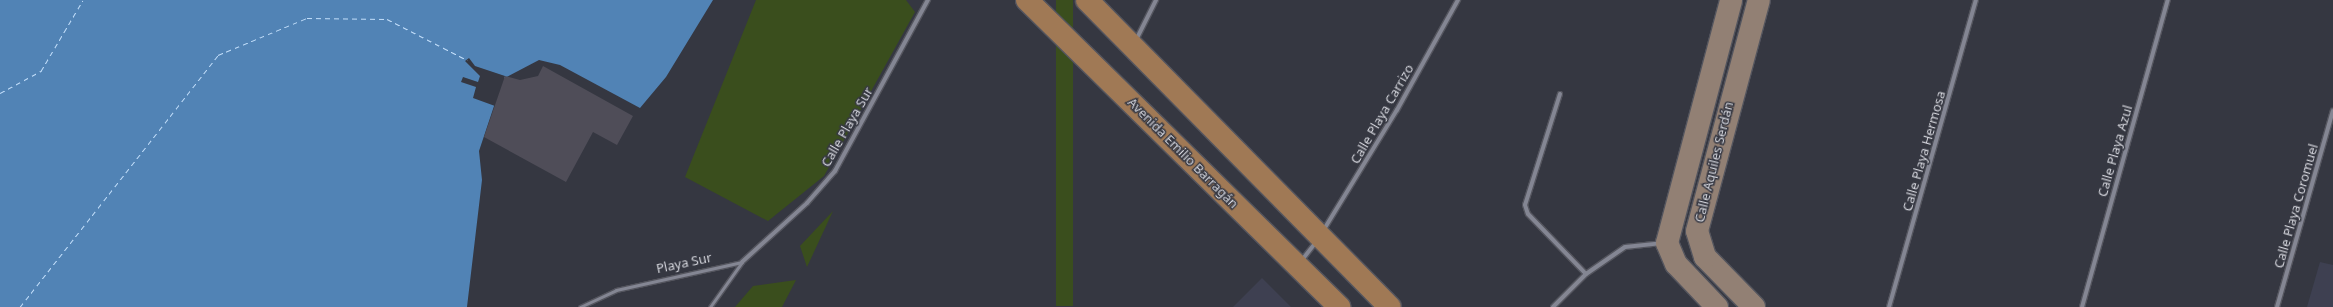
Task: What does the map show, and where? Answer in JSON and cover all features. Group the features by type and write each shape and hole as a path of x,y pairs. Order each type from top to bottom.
{"main road":[{"name":"Avenida Emilio Barragán","path":"1027,0 1339,307"},
{"path":"1087,0 1390,307"}],"street":[{"name":"Calle Playa Sur","path":"742,262 808,203 835,171 928,0"},
{"path":"1133,45 1156,0"},
{"name":"Calle Playa Carrizo","path":"1297,266 1320,237 1397,110 1458,0"},
{"name":"Calle Aquiles Serdán","path":"1667,243 1731,0"},
{"name":"Calle Aquiles Serdán","path":"1754,307 1705,257 1697,231 1759,0"},
{"name":"Calle Playa Hermosa","path":"1889,307 1976,0"},
{"name":"Calle Playa Azul","path":"2082,307 2168,0"},
{"path":"1560,94 1525,205 1528,214 1586,274"},
{"name":"Calle Playa Coromuel","path":"2277,307 2333,111"},
{"path":"1553,307 1586,274 1625,247 1667,243 1676,264 1717,307"}],"lane":[{"name":"Playa Sur","path":"580,307 616,290 742,262"},
{"path":"710,307 742,262"}],"shaded area":[{"path":"2320,262 2333,265 2333,307 2307,307"},
{"path":"1262,278 1291,307 1233,307"}],"green space":[{"path":"756,0 906,0 915,12 824,176 768,221 685,177"},
{"path":"1056,0 1073,0 1073,306 1056,306"},
{"path":"833,211 807,267 800,246"},
{"path":"796,280 782,307 735,307 753,286"}],"water":[{"path":"0,0 713,0 666,77 640,108 560,65 539,60 503,79 479,151 482,180 467,307 0,307"}],"pier":[{"path":"469,58 475,66 505,76 495,106 473,98 476,87 461,82 463,77 478,82 480,76 465,61"}],"building":[{"path":"543,66 633,116 617,145 593,132 566,182 484,137 505,76 520,80 538,76"}],"ferry route":[{"path":"0,93 41,71 83,0"},
{"path":"20,307 218,55 307,18 387,19 467,60"}]}
